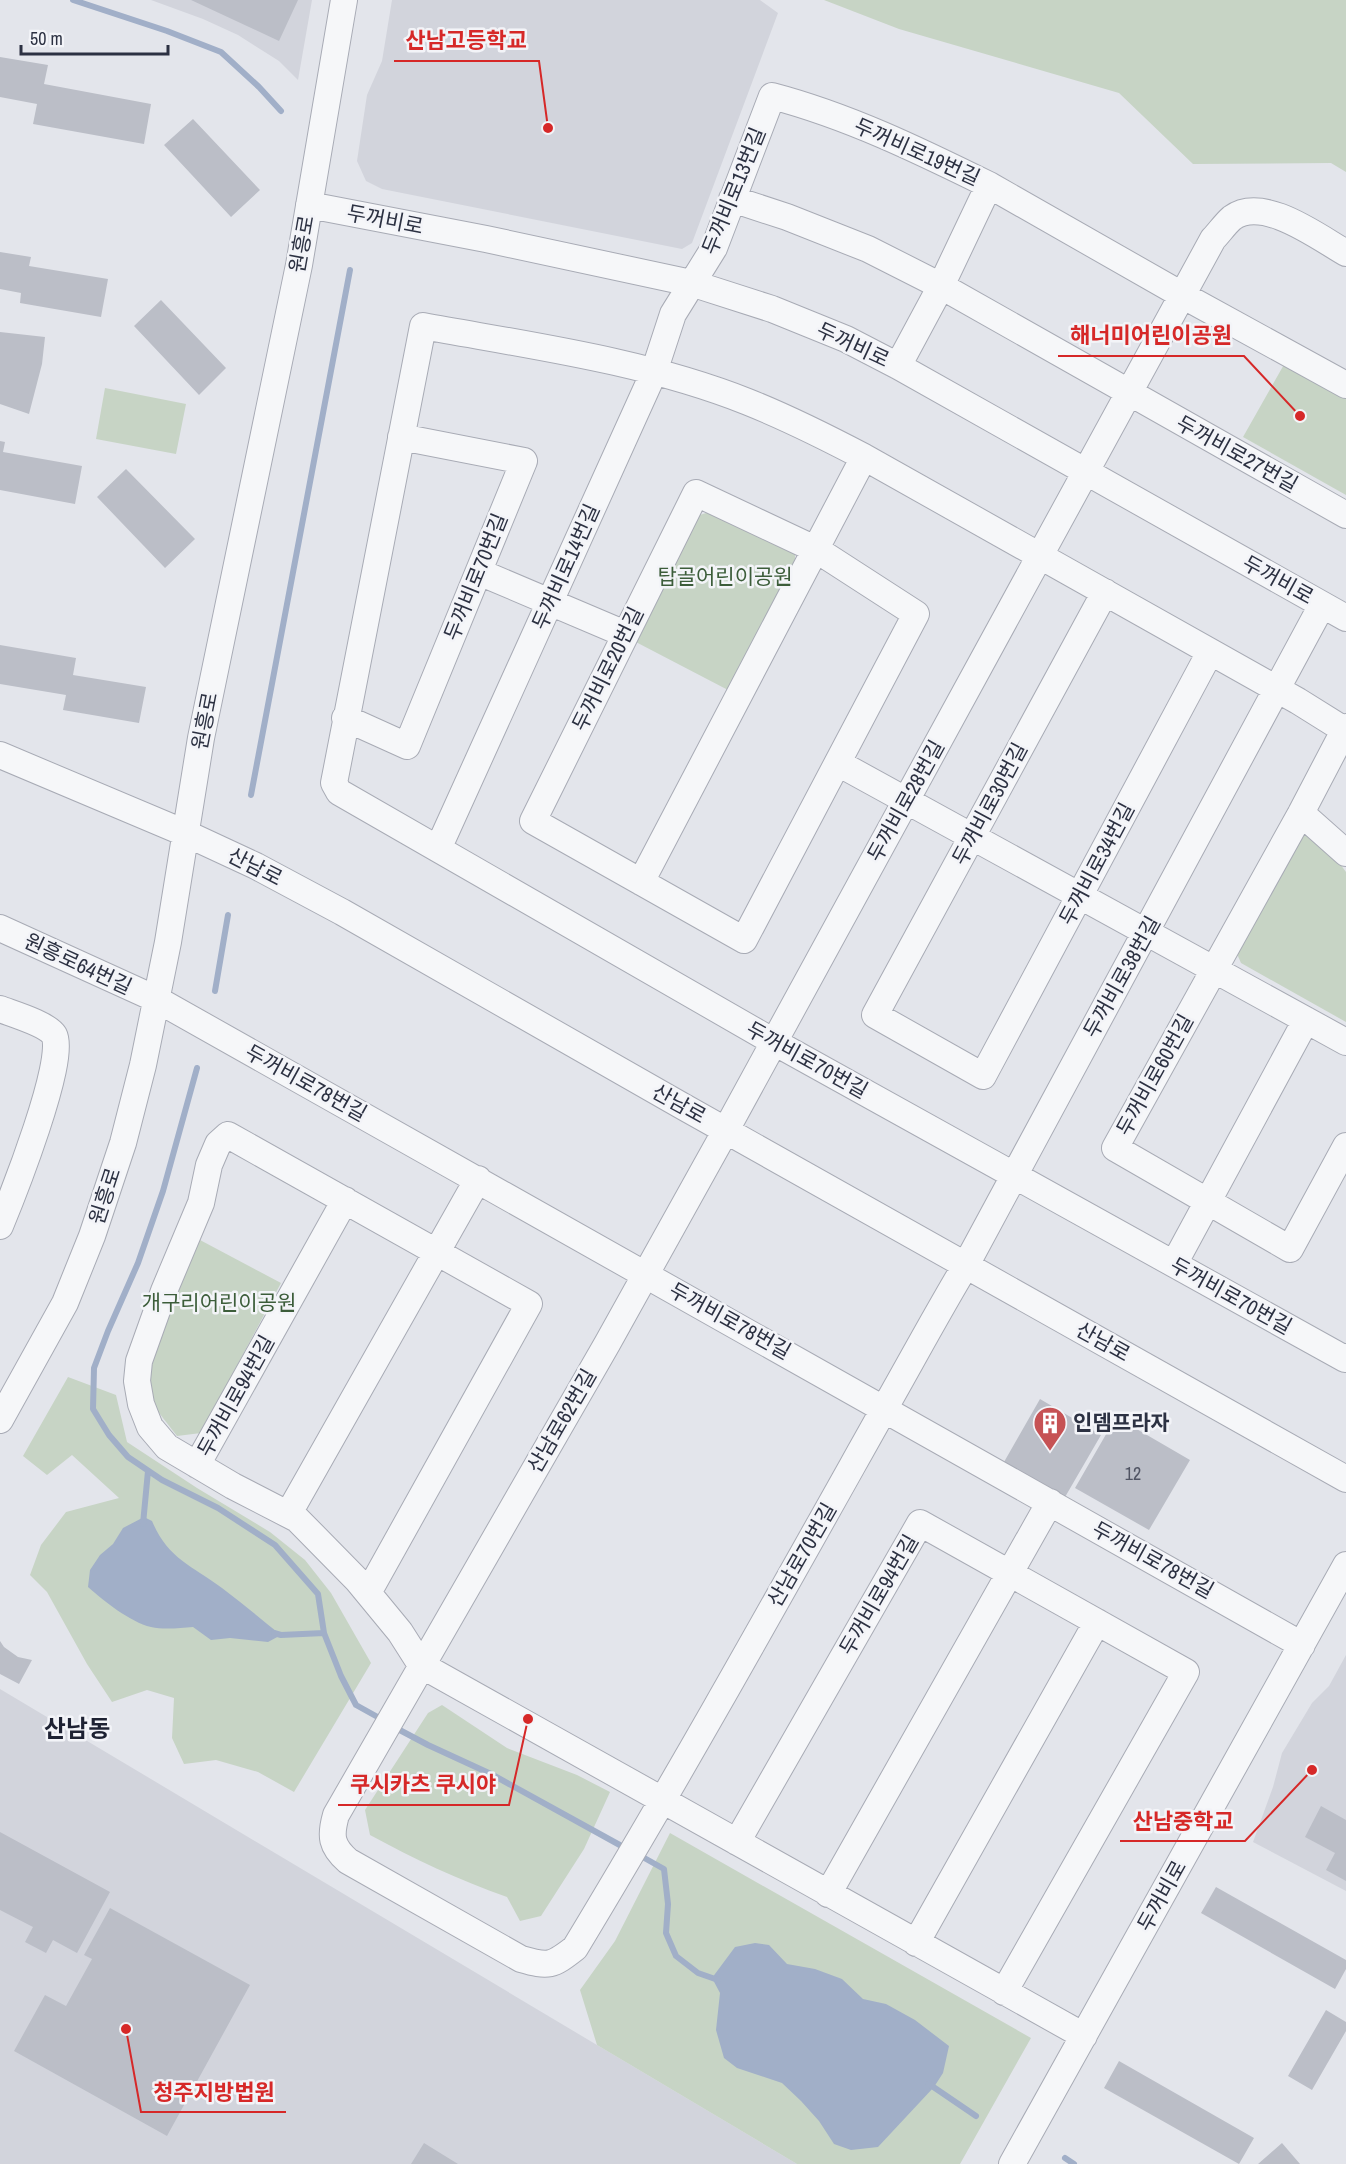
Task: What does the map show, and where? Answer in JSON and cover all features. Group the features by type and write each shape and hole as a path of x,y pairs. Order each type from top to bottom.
{"street":[{"name":"원흥로","path":"3,1409 65,1303 92,1236 123,1143 168,942 201,738 296,277 344,0"},
{"name":"두꺼비로19번길","path":"772,96 808,105 895,139 989,185 941,286 898,366"},
{"name":"두꺼비로13번길","path":"690,283 714,248 772,96"},
{"path":"989,185 1346,385"},
{"path":"732,199 788,217 868,249 941,286"},
{"name":"두꺼비로","path":"309,205 486,239 690,283 720,291 846,339 1346,618"},
{"path":"1086,472 1212,239 1232,218 1251,210 1269,212 1346,253"},
{"name":"두꺼비로14번길","path":"438,849 654,372 673,314 690,283"},
{"name":"두꺼비로27번길","path":"941,286 1346,515"},
{"name":"두꺼비로70번길","path":"654,372 630,365 423,326 345,718 334,783 339,792 774,1042 1346,1358"},
{"path":"654,372 747,402 812,430 1105,592 1345,729"},
{"name":"두꺼비로70번길","path":"345,718 407,746 524,461 401,437"},
{"path":"641,882 864,457"},
{"name":"두꺼비로28번길","path":"726,1131 1086,472"},
{"name":"두꺼비로20번길","path":"696,493 817,550 916,614 744,940 533,821 696,493"},
{"path":"478,572 625,634"},
{"name":"두꺼비로30번길","path":"983,1076 875,1015 1105,592"},
{"name":"두꺼비로38번길","path":"966,1265 1322,605"},
{"name":"두꺼비로34번길","path":"983,1076 1210,652"},
{"name":"두꺼비로60번길","path":"1345,729 1301,813 1115,1148 1290,1249 1346,1146"},
{"name":"산남로","path":"0,755 185,833 256,866 342,912 726,1131 1346,1479"},
{"path":"838,763 1346,1042"},
{"path":"1301,813 1346,853"},
{"name":"원흥로64번길","path":"0,928 156,999"},
{"name":"두꺼비로78번길","path":"156,999 1302,1645"},
{"path":"0,1009 43,1026 54,1035 57,1049 40,1120 0,1226"},
{"path":"1174,1264 1306,1020"},
{"name":"산남로62번길","path":"346,1795 726,1131"},
{"name":"두꺼비로94번길","path":"197,1465 345,1200 228,1135 218,1144 210,1165 201,1203 164,1291 139,1360 138,1381 141,1404 150,1427 167,1447 197,1465 233,1486 289,1513 323,1544 368,1593 400,1632 421,1665 1084,2036"},
{"path":"289,1513 478,1179"},
{"path":"345,1200 529,1304 368,1593"},
{"name":"산남로70번길","path":"346,1795 336,1815 332,1831 339,1854 354,1865 521,1959 544,1965 560,1960 575,1948 885,1409 923,1336 966,1265"},
{"path":"828,1894 1050,1502"},
{"name":"두꺼비로94번길","path":"737,1842 920,1523 1010,1573 1186,1672 1004,1992"},
{"name":"두꺼비로","path":"1012,2164 1346,1564"},
{"path":"916,1943 1097,1622"}],"shaded area":[{"path":"151,0 312,0 298,80 279,61 238,35"},
{"path":"392,0 760,0 778,13 692,243 682,249 382,189 366,181 357,161 367,95 382,61"},
{"path":"1346,1655 1346,1891 1253,1842 1273,1787 1282,1753 1312,1703 1329,1686"},
{"path":"0,1689 597,2045 797,2164 0,2164"}],"green space":[{"path":"824,0 1346,0 1346,172 1331,163 1193,164 1119,93 899,29"},
{"path":"1286,361 1346,395 1346,495 1243,437"},
{"path":"105,388 186,404 176,454 96,439"},
{"name":"탑골어린이공원","path":"719,509 795,542 795,573 728,690 632,640 690,518"},
{"path":"1309,835 1323,841 1346,872 1346,1022 1241,963 1234,947 1297,837"},
{"name":"개구리어린이공원","path":"200,1240 281,1283 201,1433 177,1436 156,1409 147,1373 177,1285"},
{"path":"68,1377 116,1395 127,1442 270,1532 305,1560 331,1593 371,1663 294,1792 258,1772 216,1760 184,1764 172,1738 174,1698 147,1690 112,1702 87,1664 47,1592 30,1575 41,1545 66,1512 119,1498 72,1455 47,1475 23,1456"},
{"path":"442,1705 507,1748 577,1775 610,1792 584,1849 541,1916 520,1921 507,1897 437,1869 370,1835 365,1810 428,1713"},
{"path":"670,1833 1031,2038 960,2164 797,2164 597,2045 580,1990 615,1941"}],"water":[{"path":"144,1517 152,1521 165,1544 181,1560 222,1588 281,1635 268,1642 230,1638 211,1640 193,1627 167,1629 151,1627 126,1616 88,1587 90,1570 100,1555 113,1544 123,1528"},
{"path":"755,1943 769,1945 787,1964 815,1969 842,1979 863,1999 886,2004 915,2020 949,2046 943,2073 934,2087 878,2147 851,2150 834,2144 819,2121 782,2083 737,2068 724,2058 716,2030 720,1993 712,1978 735,1947"}],"building":[{"path":"191,0 298,0 279,41"},
{"path":"0,57 48,65 44,84 151,104 144,144 33,124 37,104 0,97"},
{"path":"193,119 260,190 231,217 164,145"},
{"path":"0,252 31,257 29,266 108,279 101,317 20,303 21,293 0,289"},
{"path":"161,300 226,368 199,395 134,326"},
{"path":"0,332 45,337 42,364 29,414 0,404"},
{"path":"0,441 5,442 3,452 82,466 75,504 0,490"},
{"path":"126,469 195,539 165,568 97,497"},
{"path":"0,645 76,658 73,675 146,687 139,723 63,710 66,695 0,684"},
{"name":"인뎀프라자","path":"1040,1399 1101,1435 1061,1504 1000,1469"},
{"path":"1116,1417 1190,1460 1149,1530 1075,1488"},
{"path":"0,1641 4,1647 18,1657 32,1660 19,1684 0,1674"},
{"path":"1321,1806 1346,1820 1346,1881 1326,1870 1335,1853 1305,1837"},
{"path":"0,1832 110,1892 77,1953 53,1940 46,1953 25,1942 33,1927 0,1910"},
{"path":"1216,1887 1346,1960 1346,1969 1335,1989 1201,1913"},
{"path":"110,1908 250,1985 167,2136 14,2051 45,1995 66,2006 92,1959 84,1955"},
{"path":"1326,2010 1346,2022 1346,2031 1312,2090 1288,2076"},
{"path":"1119,2061 1254,2138 1239,2164 1104,2088"},
{"path":"424,2143 458,2164 411,2164"},
{"path":"1282,2143 1300,2164 1258,2164"}],"waterway":[{"path":"73,0 167,31 221,52 281,111"},
{"path":"251,795 350,270"},
{"path":"215,991 228,915"},
{"path":"197,1068 163,1191 138,1263 94,1368 93,1409 109,1435 128,1457 162,1480 218,1508 275,1545 318,1594 324,1633 341,1676 356,1705 383,1720"},
{"path":"143,1524 148,1471"},
{"path":"274,1633 281,1635 324,1633"},
{"path":"394,1727 491,1774 627,1849"},
{"path":"639,1855 664,1869 668,1904 666,1933 676,1956 698,1973 718,1980"},
{"path":"929,2084 976,2116"},
{"path":"1065,2158 1074,2164"}],"place":[{"name":"산남고등학교","path":"548,128"},
{"name":"해너미어린이공원","path":"1300,416"},
{"name":"인뎀프라자","path":"1050,1452"},
{"name":"쿠시카츠 쿠시야","path":"528,1719"},
{"name":"산남중학교","path":"1312,1770"},
{"name":"청주지방법원","path":"126,2029"}],"district":[{"name":"산남동","path":"77,1729"}]}
